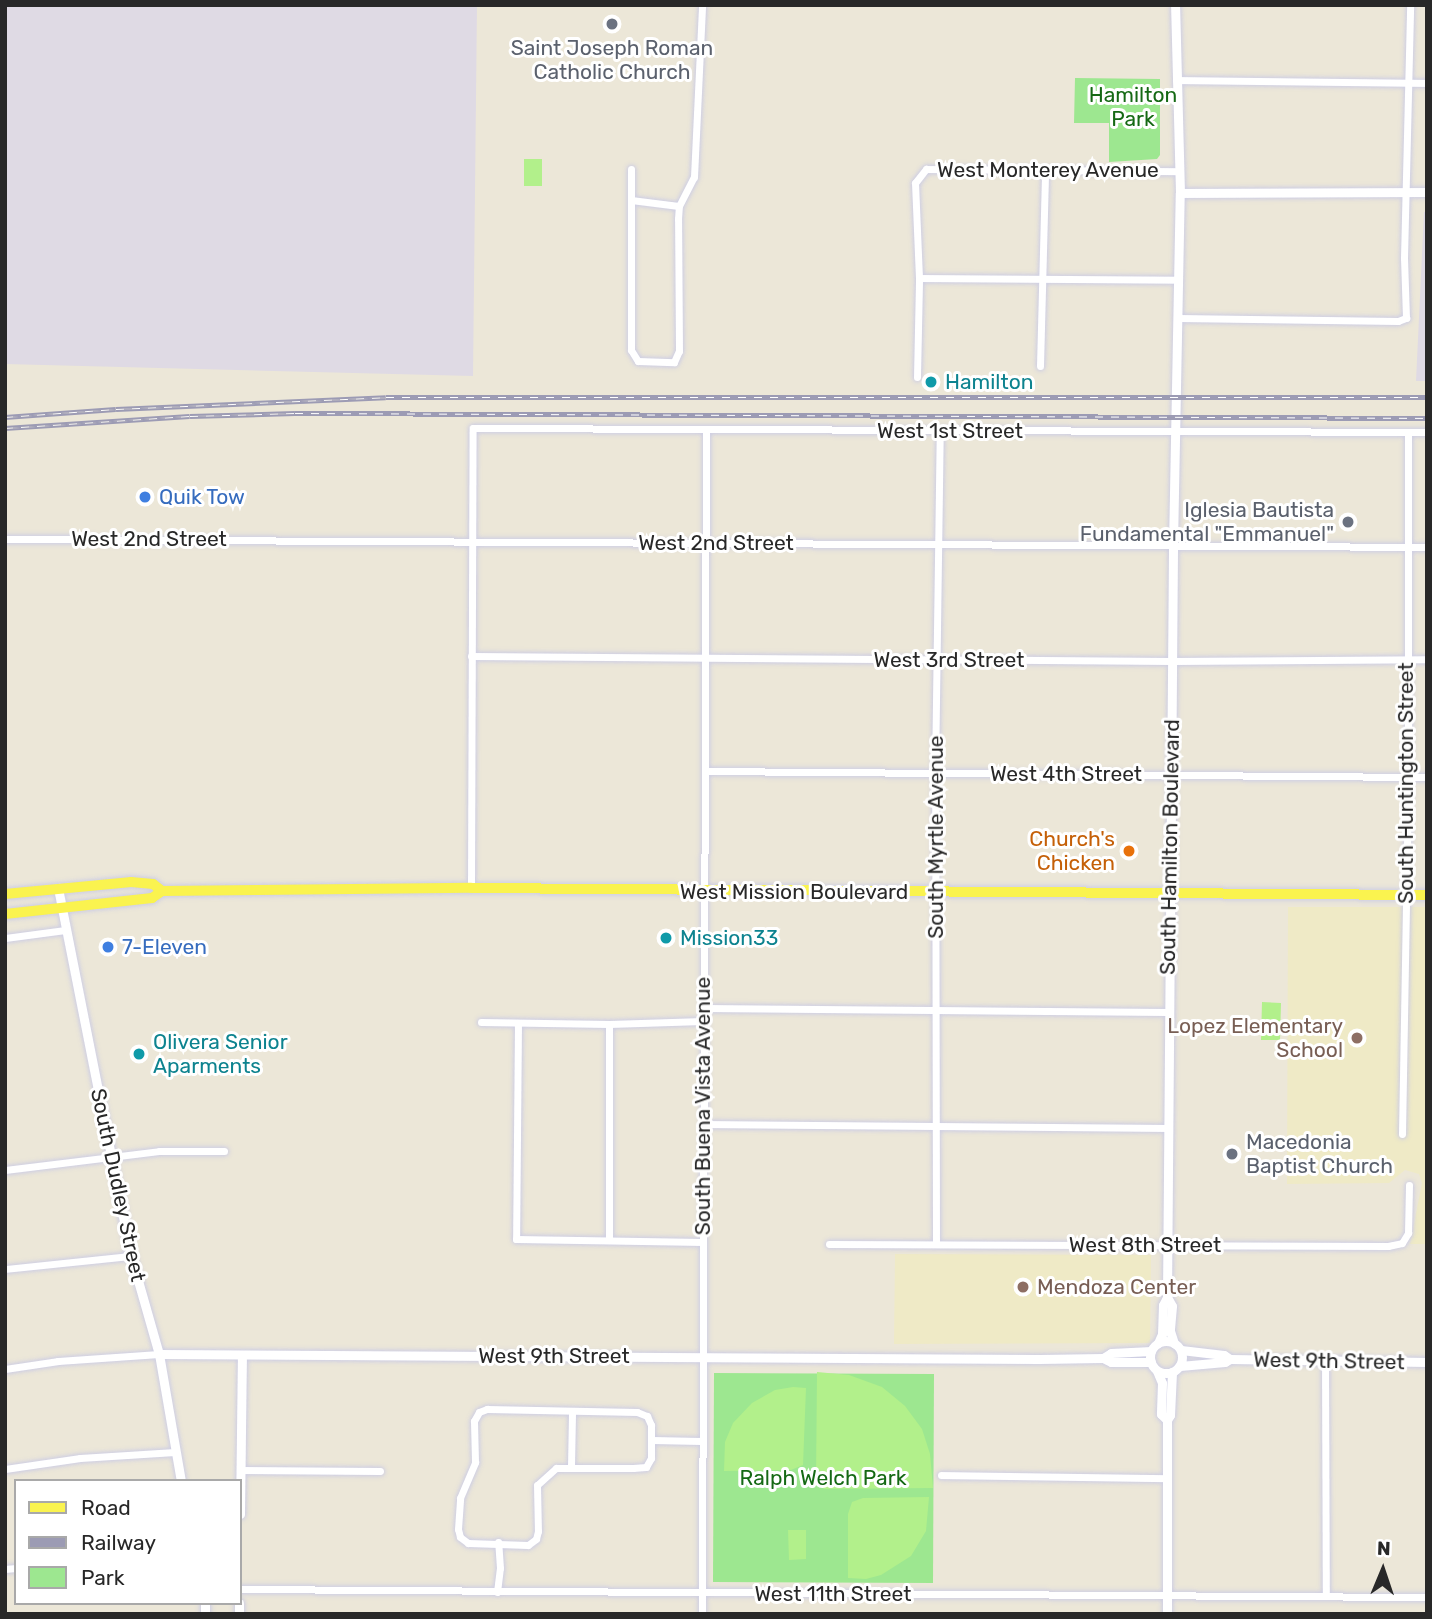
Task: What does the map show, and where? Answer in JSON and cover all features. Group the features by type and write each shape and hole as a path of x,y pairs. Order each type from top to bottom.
{"main road":[{"name":"West Mission Boulevard","path":"5,894 131,882 153,884 162,891"},
{"name":"West Mission Boulevard","path":"5,914 152,898 162,891 471,888 1427,895"}],"street":[{"path":"631,169 631,350 638,361 674,362 679,351 679,206 694,177 702,5"},
{"name":"South Hamilton Boulevard","path":"1158,1343 1162,1334 1163,1305 1167,1297 1168,1245 1172,545 1180,193 1175,5"},
{"path":"1178,318 1402,320 1406,314 1410,5"},
{"path":"1176,80 1427,83"},
{"name":"West Monterey Avenue","path":"919,278 915,183 926,169 1179,171"},
{"path":"1040,366 1045,170"},
{"name":"West Monterey Avenue","path":"1180,193 1427,192"},
{"path":"631,201 679,206"},
{"path":"917,377 919,278 1178,280"},
{"name":"West 1st Street","path":"473,540 473,428 1427,432"},
{"name":"South Buena Vista Avenue","path":"702,1614 706,429"},
{"name":"South Myrtle Avenue","path":"936,1244 935,773 939,659 940,431"},
{"name":"South Huntington Street","path":"1402,1133 1408,776 1408,432"},
{"name":"West 2nd Street","path":"5,539 1427,547"},
{"path":"471,888 473,540"},
{"name":"West 3rd Street","path":"471,656 1172,662 1427,659"},
{"name":"West 4th Street","path":"705,771 1427,777"},
{"name":"South Dudley Street","path":"58,888 131,1256 159,1354 181,1479"},
{"path":"5,938 65,930"},
{"path":"703,1007 1168,1012"},
{"path":"481,1022 609,1024 702,1021"},
{"path":"518,1023 516,1239 703,1242"},
{"path":"609,1024 609,1239"},
{"path":"703,1124 1167,1128"},
{"path":"5,1170 159,1151 224,1151"},
{"name":"West 8th Street","path":"829,1244 1402,1243 1408,1233 1409,1185"},
{"path":"5,1269 131,1256"},
{"name":"South Hamilton Boulevard","path":"1167,1297 1172,1306 1170,1331 1177,1347"},
{"path":"1167,1420 1161,1414 1162,1383 1151,1362 1151,1352 1158,1343 1177,1347 1170,1415 1167,1420 1167,1614"},
{"name":"West 9th Street","path":"1177,1347 1224,1355 1230,1359"},
{"name":"West 9th Street","path":"1103,1358 1111,1353 1151,1352"},
{"name":"West 9th Street","path":"5,1369 58,1361 159,1354 1103,1358 1111,1362 1151,1362"},
{"path":"240,1479 242,1356"},
{"name":"West 9th Street","path":"1176,1369 1230,1359 1427,1362"},
{"path":"1325,1360 1326,1596"},
{"path":"1157,1371 1176,1369"},
{"path":"488,1409 572,1413 637,1412 647,1416 652,1440 651,1458 646,1467 556,1468 537,1485 536,1539 528,1545 498,1542 468,1544 460,1537 458,1529 460,1498 475,1462 474,1421 479,1412 488,1409"},
{"path":"571,1466 572,1413"},
{"path":"652,1440 701,1441"},
{"path":"5,1469 80,1458 175,1451"},
{"path":"240,1470 380,1471"},
{"path":"941,1475 1166,1478"},
{"path":"497,1592 498,1542"},
{"name":"West 11th Street","path":"242,1589 1427,1597"}],"shaded area":[{"path":"5,5 477,5 473,376 5,364"},
{"path":"1424,212 1427,212 1427,381 1416,381"},
{"name":"Lopez Elementary School","path":"1288,907 1427,907 1427,1244 1410,1244 1422,1183 1419,1174 1405,1170 1389,1183 1287,1184"},
{"name":"Mendoza Center","path":"895,1254 1151,1255 1150,1343 894,1344"}],"green space":[{"name":"Hamilton Park","path":"1075,78 1160,79 1160,155 1157,159 1109,162 1109,123 1074,123"},
{"path":"524,159 542,159 542,186 524,186"},
{"path":"1262,1002 1281,1003 1280,1040 1261,1040"},
{"path":"817,1372 849,1375 882,1387 905,1406 922,1429 930,1454 933,1488 824,1489 816,1481"},
{"name":"Ralph Welch Park","path":"714,1373 934,1374 933,1583 713,1582"},
{"path":"806,1388 803,1465 791,1470 724,1471 725,1442 733,1423 752,1403 775,1390"},
{"path":"929,1497 926,1531 911,1556 881,1575 866,1579 848,1578 848,1514 852,1502 863,1498"},
{"path":"788,1530 806,1530 806,1559 789,1560"}],"railway":[{"path":"5,417 116,409 386,397 1427,397"},
{"path":"5,428 190,416 295,413 1427,418"}],"place":[{"name":"Saint Joseph Roman Catholic Church","path":"612,24"},
{"name":"Hamilton","path":"931,382"},
{"name":"Quik Tow","path":"145,497"},
{"name":"Iglesia Bautista Fundamental \"Emmanuel\"","path":"1348,522"},
{"name":"Church's Chicken","path":"1129,851"},
{"name":"Mission33","path":"666,938"},
{"name":"7-Eleven","path":"108,947"},
{"name":"Lopez Elementary School","path":"1357,1038"},
{"name":"Olivera Senior Aparments","path":"139,1054"},
{"name":"Macedonia Baptist Church","path":"1232,1154"},
{"name":"Mendoza Center","path":"1023,1287"}]}
